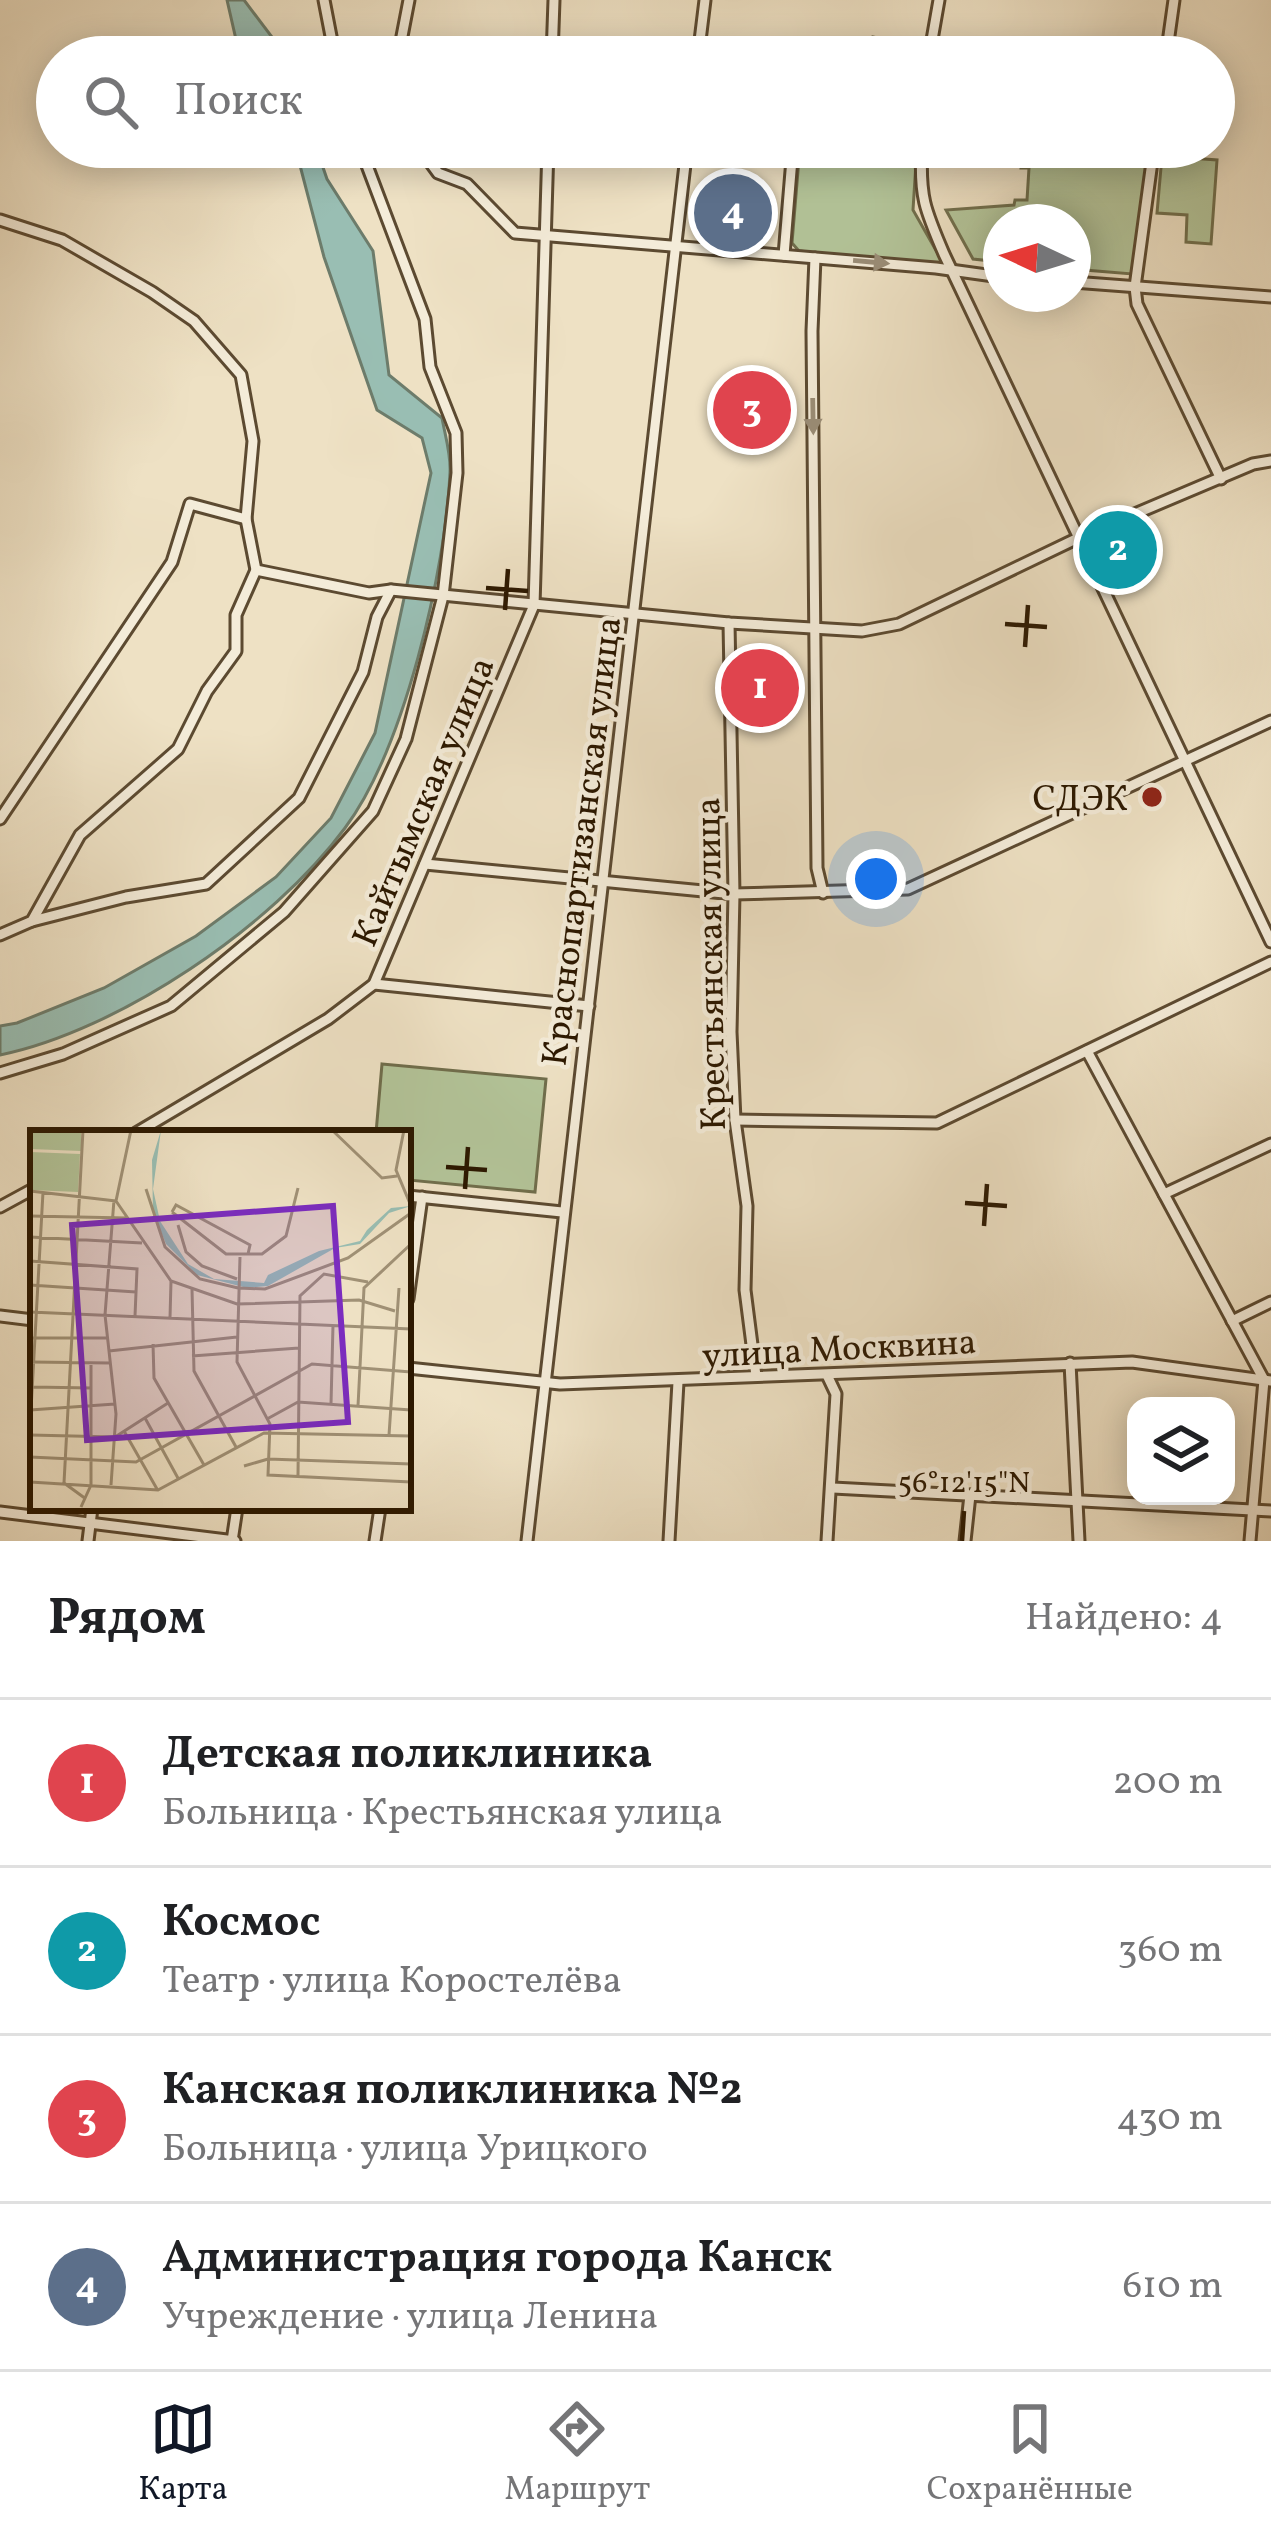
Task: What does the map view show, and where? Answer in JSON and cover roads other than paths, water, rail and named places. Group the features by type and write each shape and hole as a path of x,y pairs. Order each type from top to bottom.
{"street":[{"path":"324,0 331,36"},
{"path":"402,36 410,0"},
{"path":"553,36 554,0"},
{"path":"700,36 705,0"},
{"path":"933,36 939,0"},
{"path":"1169,36 1174,0"},
{"path":"0,1073 63,1054 171,1006 284,912 374,812 406,740 442,596 457,473 456,434 430,367 425,319 368,168"},
{"path":"434,168 467,184 515,233 983,274"},
{"name":"Кайтымская улица","path":"141,1130 328,1019 374,984 425,864 534,605 547,168"},
{"name":"Краснопартизанская улица","path":"526,1541 684,168"},
{"path":"784,255 792,168"},
{"path":"922,168 923,205 1271,942"},
{"path":"1151,168 1135,287 1137,304 1222,479"},
{"path":"0,220 62,240 194,321 242,375 253,441 246,519 256,570 236,614 236,651 207,691 178,749 80,836 32,921"},
{"path":"815,258 818,868 823,893"},
{"path":"1091,283 1271,297"},
{"path":"256,570 369,593 391,590 817,628 886,628 1078,538 1252,464 1271,461"},
{"path":"0,819 172,562 190,504 246,519"},
{"path":"0,935 32,921 126,897 206,884 299,798 363,672 377,617 391,590"},
{"name":"Крестьянская улица","path":"729,622 734,894 731,1032 735,1120 747,1207 745,1289 756,1376"},
{"path":"425,864 734,894 908,889 1271,721"},
{"path":"735,1120 937,1123 1271,962"},
{"path":"374,984 589,1006"},
{"path":"1087,1051 1268,1380 1250,1541"},
{"path":"1164,1195 1271,1144"},
{"path":"0,1207 30,1191"},
{"path":"411,1196 562,1212"},
{"path":"411,1277 422,1197"},
{"path":"1232,1321 1271,1302"},
{"path":"0,1316 30,1320"},
{"name":"улица Москвина","path":"411,1368 544,1384 1132,1362 1268,1380"},
{"path":"1070,1363 1079,1541"},
{"path":"827,1375 836,1394 827,1541"},
{"path":"669,1541 678,1382"},
{"path":"832,1488 1271,1511"},
{"path":"965,1541 970,1495"},
{"path":"88,1541 92,1511"},
{"path":"0,1512 233,1541 237,1511"},
{"path":"375,1541 380,1511"}],"water":[{"path":"227,0 244,0 271,36 235,36"},
{"path":"301,168 323,168 373,251 389,375 442,418 448,445 447,512 431,607 386,753 345,828 314,865 235,937 190,969 94,1023 0,1055 0,1026 104,988 196,936 276,877 331,818 375,733 431,473 422,438 377,410 324,257"}],"place":[{"name":"Администрация города Канск","path":"733,213"},
{"name":"Канская поликлиника №2","path":"752,410"},
{"name":"Космос","path":"1118,550"},
{"name":"Детская поликлиника","path":"760,688"},
{"name":"СДЭК","path":"1152,797"}]}
